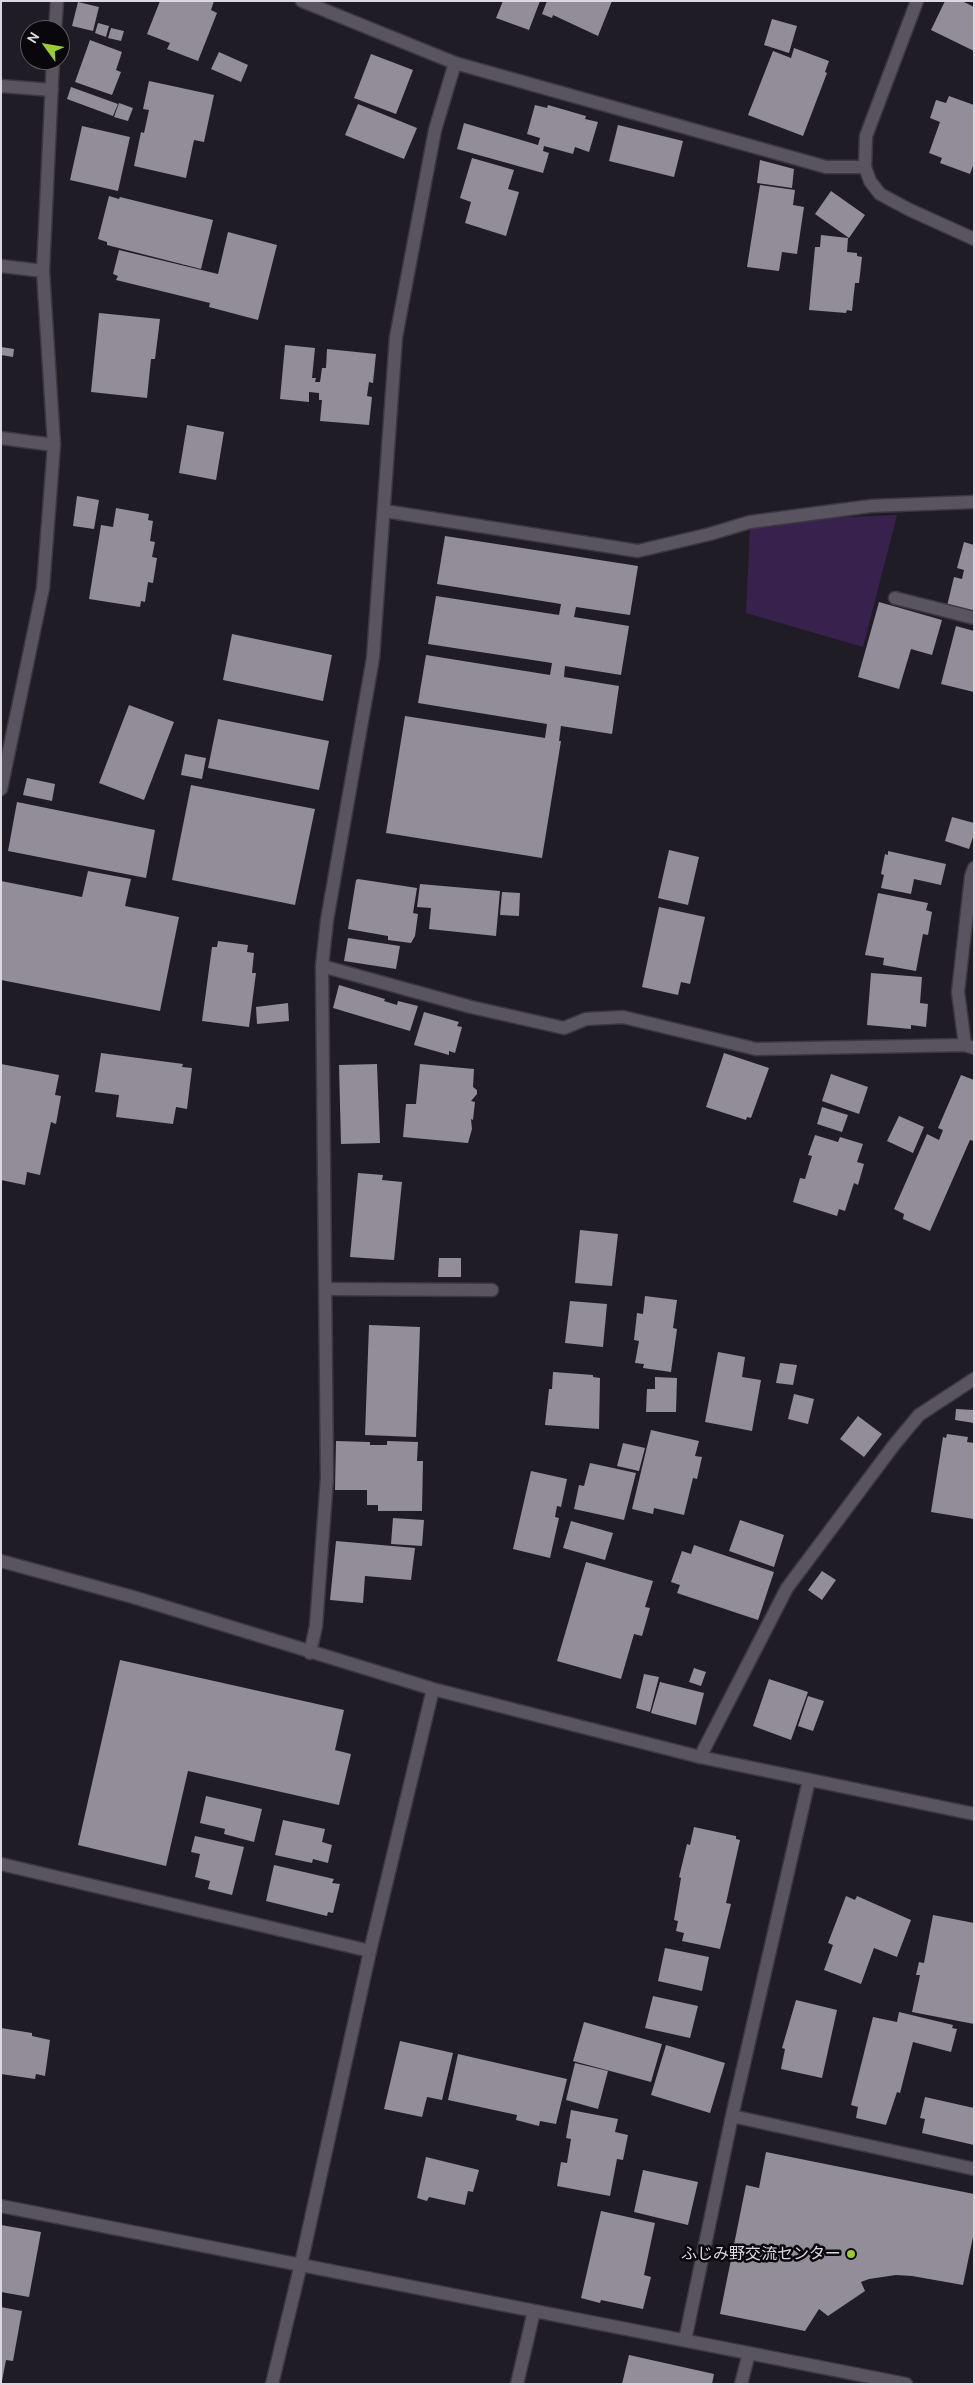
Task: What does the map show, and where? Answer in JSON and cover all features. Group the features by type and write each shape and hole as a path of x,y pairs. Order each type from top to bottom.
{"street":[{"path":"56,20 57,1"},
{"path":"302,1 455,63 826,167 865,167"},
{"path":"917,1 866,136 865,167 870,181 880,194 974,239"},
{"path":"310,1653 316,1626 327,1478 322,966 327,920 373,658 396,337 435,130 455,63"},
{"path":"1,789 43,588 54,445 43,271 53,70"},
{"path":"1,86 52,90"},
{"path":"1,266 43,271"},
{"path":"1,438 54,445"},
{"path":"385,511 638,551 710,534 750,522 871,506 974,502"},
{"path":"895,598 974,618"},
{"path":"322,966 471,1007 564,1028 586,1019 622,1017 756,1049 969,1046 958,992 971,877 974,868"},
{"path":"326,1289 492,1290"},
{"path":"700,1757 787,1588 894,1445 919,1415 974,1379"},
{"path":"1,1561 134,1597 310,1653 433,1689 700,1757 974,1814"},
{"path":"272,2384 301,2264 370,1951 433,1689"},
{"path":"685,2340 732,2116 809,1780"},
{"path":"1,1864 370,1951"},
{"path":"732,2116 974,2169"},
{"path":"1,2206 906,2384"},
{"path":"517,2384 534,2311"},
{"path":"742,2384 749,2353"}],"shaded area":[{"path":"897,515 863,647 746,613 750,529 828,518"}],"building":[{"path":"160,1 214,1 211,10 217,13 198,61 167,49 170,43 147,34"},
{"path":"503,1 540,1 529,30 496,18"},
{"path":"547,1 612,1 598,36 553,15 552,18 542,14"},
{"path":"945,1 962,1 974,7 974,51 931,30"},
{"path":"78,2 99,7 93,31 72,26"},
{"path":"772,19 797,26 789,53 764,45"},
{"path":"98,23 109,26 106,37 95,33"},
{"path":"111,28 124,31 121,41 108,38"},
{"path":"90,40 122,52 116,70 121,72 112,95 75,82"},
{"path":"794,48 829,61 825,72 827,73 803,136 748,115 773,51 791,58"},
{"path":"219,52 248,65 241,82 211,69"},
{"path":"371,54 413,70 396,114 354,98"},
{"path":"149,81 214,95 204,142 194,140 186,178 134,166 141,132 144,133 149,110 143,109"},
{"path":"71,87 118,104 113,116 67,99"},
{"path":"949,96 974,105 974,163 970,174 940,163 942,158 929,153 940,122 930,118 936,100 946,103"},
{"path":"119,103 133,108 128,121 114,117"},
{"path":"358,104 417,128 404,159 345,135"},
{"path":"535,105 547,108 548,105 586,116 585,119 598,122 589,152 575,147 573,154 544,146 543,151 549,153 543,173 457,149 464,123 538,145 540,138 527,134"},
{"path":"618,125 683,141 674,177 609,161"},
{"path":"82,126 130,137 118,191 70,180"},
{"path":"472,158 514,170 508,189 519,192 506,236 465,223 471,202 460,198"},
{"path":"760,160 794,169 792,188 757,183"},
{"path":"760,185 795,190 793,205 804,207 797,254 782,252 779,271 747,267"},
{"path":"831,191 865,215 849,238 815,214"},
{"path":"109,196 213,220 201,269 107,245 107,242 98,239"},
{"path":"228,232 277,245 258,320 209,307 210,303 116,280 118,276 113,274 119,250 218,274"},
{"path":"821,235 848,238 847,252 857,253 857,256 862,257 859,283 855,283 852,311 847,310 846,313 809,310 815,247 820,247"},
{"path":"99,313 160,319 155,359 151,359 147,398 91,392"},
{"path":"285,345 315,348 312,378 316,378 315,382 320,382 322,368 326,368 327,349 376,354 373,383 369,382 367,396 372,397 369,425 320,421 322,400 319,400 319,393 309,392 309,402 280,399"},
{"path":"1,347 14,349 13,357 1,355"},
{"path":"187,425 224,432 216,480 179,473"},
{"path":"77,496 99,500 94,529 73,526"},
{"path":"116,508 149,514 148,520 153,521 150,541 155,542 152,557 157,558 153,583 148,582 145,602 141,601 140,607 89,599 101,525 113,527"},
{"path":"445,536 638,566 630,615 576,607 574,617 629,626 621,675 565,666 564,677 619,686 612,734 561,726 559,741 561,741 542,858 386,833 405,716 545,738 547,724 418,703 426,655 550,675 552,663 428,644 436,596 559,615 561,604 437,584"},
{"path":"964,542 974,545 974,612 947,606 954,577 962,579 964,570 957,568"},
{"path":"879,602 942,620 932,655 911,649 899,689 858,677"},
{"path":"956,626 974,631 974,692 941,684"},
{"path":"232,634 332,655 323,701 223,680"},
{"path":"129,705 174,722 144,800 99,783"},
{"path":"218,719 329,741 319,790 208,768"},
{"path":"185,754 206,758 202,779 181,775"},
{"path":"27,778 55,784 52,801 23,795"},
{"path":"191,785 315,809 295,905 172,880"},
{"path":"17,802 155,830 146,878 8,851"},
{"path":"952,817 974,823 974,834 969,849 945,841"},
{"path":"669,850 699,857 688,905 658,898"},
{"path":"888,851 946,864 941,885 914,879 911,894 881,888 884,875 881,874 885,854 888,855"},
{"path":"88,871 131,879 125,906 179,917 160,1011 1,980 1,881 82,897"},
{"path":"356,880 417,888 413,913 418,914 415,936 411,943 388,940 388,936 348,929"},
{"path":"420,884 500,891 496,936 429,929 431,908 417,907"},
{"path":"502,892 520,893 519,916 500,915"},
{"path":"878,893 928,903 926,910 932,912 928,935 923,934 916,971 883,965 884,958 865,955"},
{"path":"659,907 705,917 690,984 681,982 678,995 642,987"},
{"path":"348,938 400,946 396,969 344,961"},
{"path":"218,941 248,945 247,952 254,953 252,973 256,973 249,1027 202,1021 212,947 217,947"},
{"path":"871,973 922,977 920,1003 928,1004 926,1027 911,1025 911,1029 867,1025"},
{"path":"339,985 385,999 384,1001 397,1005 398,1001 418,1006 410,1031 333,1008"},
{"path":"288,1003 289,1021 257,1024 256,1007"},
{"path":"424,1012 459,1022 457,1026 462,1027 455,1053 449,1051 449,1055 414,1045"},
{"path":"101,1053 183,1064 182,1067 192,1068 187,1109 176,1107 173,1124 116,1117 119,1095 95,1092"},
{"path":"724,1053 769,1068 751,1118 747,1117 746,1120 706,1107"},
{"path":"1,1064 59,1075 55,1095 61,1096 56,1124 51,1122 40,1175 27,1172 25,1185 1,1180"},
{"path":"377,1064 380,1143 341,1144 339,1065"},
{"path":"420,1064 474,1069 473,1087 477,1090 477,1094 471,1101 475,1102 473,1120 471,1119 472,1129 468,1143 403,1137 406,1104 416,1104"},
{"path":"831,1074 868,1087 859,1114 822,1101"},
{"path":"961,1075 974,1080 974,1141 970,1140 930,1231 903,1219 904,1214 894,1209 927,1134 939,1140 943,1130 938,1128"},
{"path":"822,1107 848,1115 842,1132 817,1124"},
{"path":"899,1116 924,1127 913,1153 887,1141"},
{"path":"815,1135 838,1142 840,1137 863,1144 857,1162 864,1164 858,1185 854,1183 845,1211 839,1209 837,1216 793,1202 800,1178 805,1179 812,1156 808,1155"},
{"path":"358,1173 383,1175 382,1180 402,1182 394,1260 350,1257"},
{"path":"580,1230 618,1234 612,1286 575,1283"},
{"path":"439,1258 461,1258 461,1277 438,1277"},
{"path":"645,1296 677,1300 673,1328 677,1329 671,1372 643,1368 644,1364 635,1363 639,1341 634,1340 637,1313 643,1314"},
{"path":"570,1301 607,1304 603,1347 565,1343"},
{"path":"369,1325 420,1327 416,1437 365,1435"},
{"path":"718,1352 745,1357 742,1377 761,1380 752,1431 705,1422"},
{"path":"780,1363 797,1365 793,1385 776,1383"},
{"path":"553,1372 593,1375 593,1377 600,1378 599,1429 545,1425 549,1389 552,1389"},
{"path":"655,1377 677,1378 676,1412 646,1412 647,1389 655,1389"},
{"path":"794,1394 814,1399 808,1424 788,1419"},
{"path":"956,1409 974,1410 974,1423 955,1420"},
{"path":"858,1416 882,1434 864,1457 840,1439"},
{"path":"651,1430 699,1441 695,1456 702,1457 697,1479 693,1478 684,1515 654,1508 653,1514 632,1509"},
{"path":"947,1434 968,1437 967,1442 974,1443 974,1519 931,1512 943,1437 946,1438"},
{"path":"336,1441 370,1442 370,1445 387,1445 387,1441 418,1442 417,1461 423,1461 422,1511 378,1511 378,1505 367,1505 367,1490 335,1490"},
{"path":"623,1443 645,1448 639,1471 617,1466"},
{"path":"590,1463 636,1473 624,1520 574,1509 579,1485 584,1486"},
{"path":"531,1471 567,1479 561,1507 557,1506 555,1517 559,1518 550,1558 513,1549"},
{"path":"393,1518 424,1520 422,1546 391,1544"},
{"path":"740,1520 784,1535 774,1567 729,1551"},
{"path":"571,1521 613,1533 605,1560 563,1548"},
{"path":"336,1541 415,1548 411,1580 365,1576 363,1603 330,1600"},
{"path":"694,1545 774,1572 758,1620 677,1593 680,1585 671,1582 682,1551 691,1554"},
{"path":"586,1562 653,1581 645,1607 650,1608 642,1636 634,1634 621,1679 557,1661"},
{"path":"822,1571 836,1580 822,1600 808,1590"},
{"path":"120,1660 344,1710 335,1750 351,1754 339,1805 188,1771 166,1866 78,1845"},
{"path":"694,1668 706,1672 701,1686 689,1682"},
{"path":"644,1674 659,1677 650,1712 636,1708"},
{"path":"769,1679 808,1692 791,1740 753,1726"},
{"path":"660,1682 704,1693 696,1725 651,1713"},
{"path":"808,1696 824,1701 813,1731 798,1726"},
{"path":"206,1796 262,1809 254,1842 224,1834 225,1829 200,1823"},
{"path":"283,1820 325,1829 322,1842 332,1845 328,1863 313,1859 312,1863 275,1855"},
{"path":"694,1827 736,1836 736,1839 740,1840 726,1903 731,1904 720,1949 682,1941 684,1933 676,1931 678,1921 674,1920 681,1878 679,1877 687,1844 690,1845"},
{"path":"195,1836 244,1847 232,1895 208,1889 210,1881 195,1877 200,1854 191,1852"},
{"path":"274,1865 334,1879 332,1883 340,1884 333,1913 328,1912 327,1916 266,1901"},
{"path":"846,1896 855,1900 857,1896 911,1920 897,1957 874,1948 861,1984 824,1970 833,1945 828,1943"},
{"path":"933,1915 974,1923 974,2024 912,2012 920,1975 916,1975 919,1962 924,1963"},
{"path":"665,1948 709,1957 702,1991 658,1981"},
{"path":"653,1996 698,2006 690,2038 645,2028"},
{"path":"796,2000 837,2010 822,2078 781,2069 785,2049 782,2048"},
{"path":"899,2012 953,2025 952,2028 957,2029 951,2052 913,2042 900,2093 897,2092 886,2125 856,2118 858,2107 851,2105 873,2017 897,2022"},
{"path":"584,2022 662,2044 651,2082 573,2061"},
{"path":"1,2028 32,2033 32,2036 50,2040 45,2076 36,2074 35,2079 1,2074"},
{"path":"400,2041 453,2053 442,2100 427,2097 422,2117 384,2109"},
{"path":"666,2045 725,2063 710,2113 651,2095"},
{"path":"458,2054 567,2079 556,2124 540,2121 539,2126 516,2120 517,2115 448,2100"},
{"path":"575,2063 608,2071 598,2109 566,2100"},
{"path":"925,2097 974,2108 974,2145 922,2133 925,2119 920,2118"},
{"path":"571,2110 618,2119 615,2132 628,2135 623,2160 617,2159 610,2196 557,2186 561,2162 567,2163 571,2139 566,2138"},
{"name":"ふじみ野交流センター","path":"766,2152 974,2194 974,2232 963,2285 912,2276 896,2275 869,2279 861,2282 865,2291 828,2316 819,2309 805,2331 720,2314 746,2185 759,2188"},
{"path":"426,2157 479,2170 473,2192 468,2191 465,2205 429,2197 427,2201 417,2198"},
{"path":"643,2170 698,2182 688,2225 634,2212"},
{"path":"601,2211 655,2223 644,2275 651,2277 643,2309 601,2300 600,2303 581,2298"},
{"path":"1,2225 41,2232 29,2297 1,2292"},
{"path":"1,2307 22,2311 13,2361 6,2360 2,2381"},
{"path":"629,2355 714,2374 712,2384 622,2384"}],"place":[{"name":"ふじみ野交流センター","path":"851,2254"}]}
